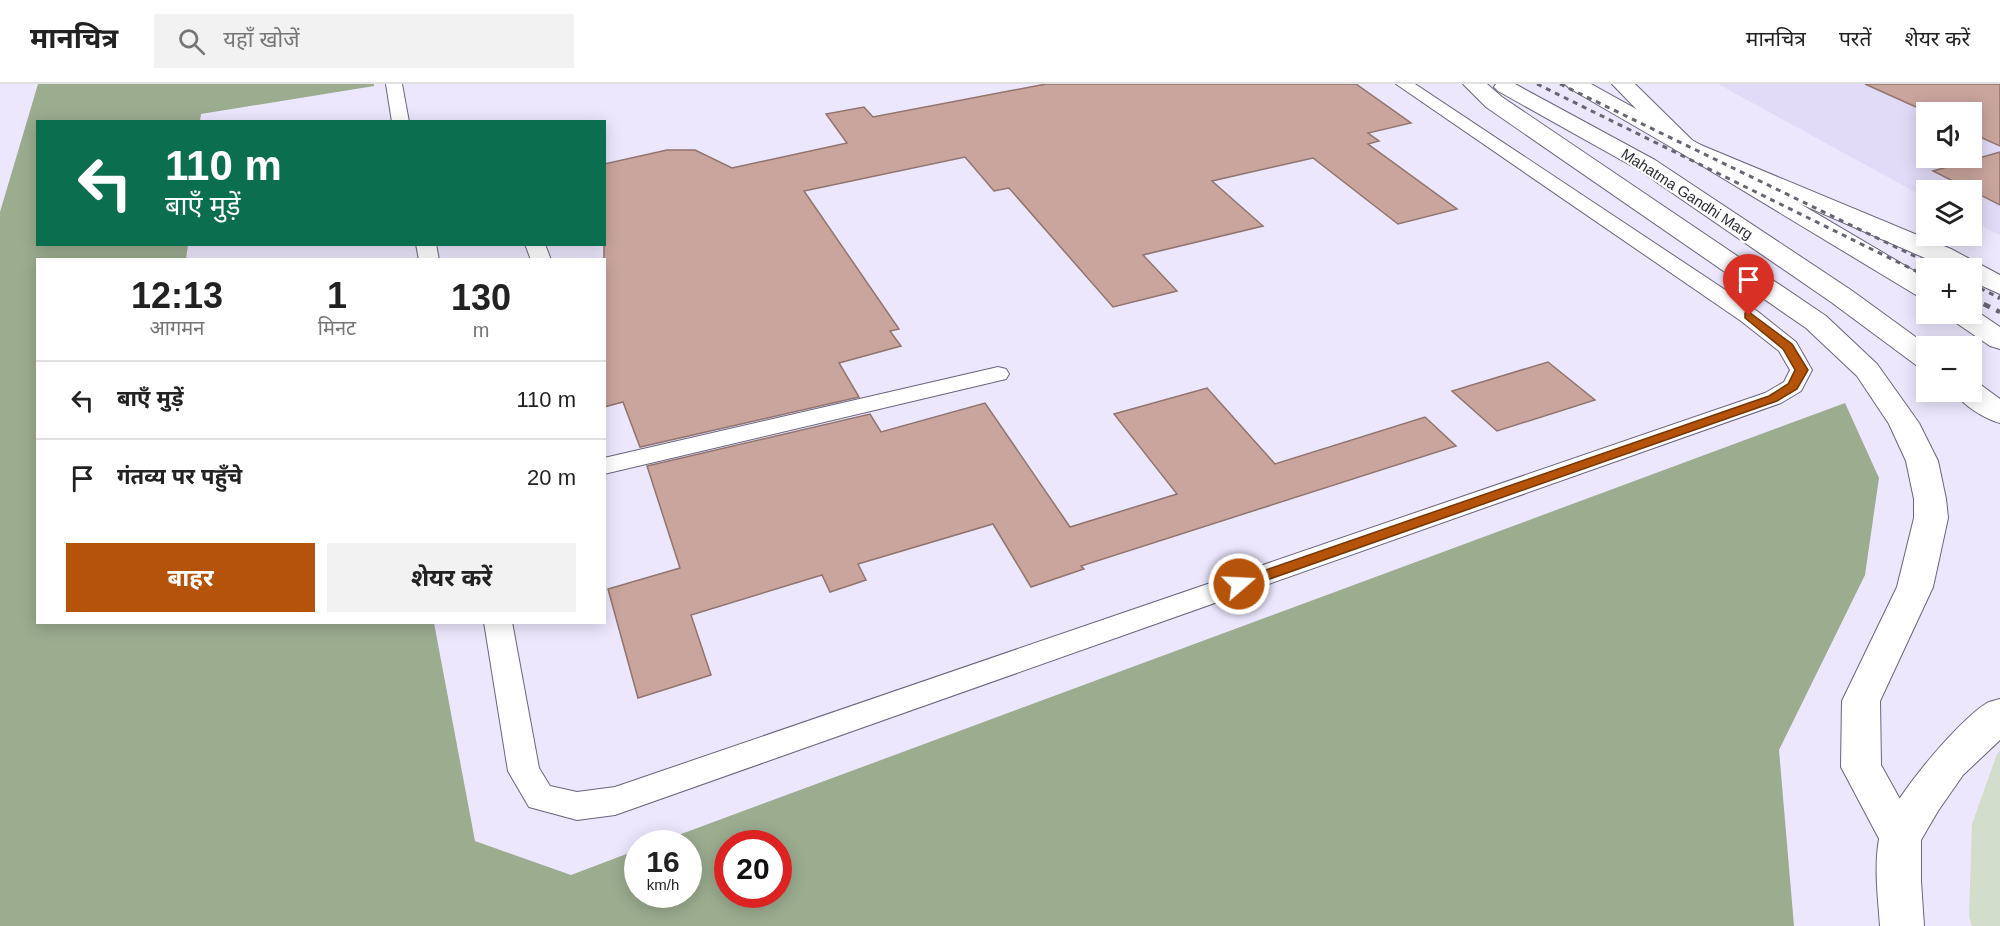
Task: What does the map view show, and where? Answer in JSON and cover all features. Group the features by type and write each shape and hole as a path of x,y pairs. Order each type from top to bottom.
{"main road":[{"path":"1474,84 1494,102 1816,322 1867,370 1904,423 1922,461 1930,499 1931,518 1915,587 1861,701 1861,767 1900,837"},
{"name":"Mahatma Gandhi Marg","path":"1500,84 1647,165 1841,296 1916,352"},
{"path":"1576,84 1684,145 1916,283"},
{"path":"1623,84 1684,145 1948,258"},
{"path":"1982,277 2000,286"},
{"path":"1977,324 2000,340"},
{"path":"1982,400 2000,413"},
{"path":"1902,926 1899,881 1900,837 1923,798 1949,763 2000,715"}],"lane":[{"path":"394,84 402,120"},
{"path":"498,624 524,771 540,797 577,806 615,801 1773,398 1793,386 1802,370 1788,347 1757,322 1404,84"},
{"path":"606,466 998,374"}],"shaded area":[{"path":"1718,84 2000,84 2000,235 1982,226 1982,180 1916,180 1916,193"}],"green space":[{"path":"38,84 374,84 374,86 201,114 200,120 36,120 36,246 188,246 186,258 36,258 36,624 434,624 475,841 571,875 624,855 624,908 702,908 702,830 692,830 1845,403 1879,478 1865,575 1779,750 1794,926 0,926 0,212"},
{"path":"2000,751 2000,926 1972,926 1969,916 1972,824"}],"building":[{"path":"1046,84 1356,84 1411,123 1368,133 1379,141 1368,144 1457,209 1398,224 1313,158 1212,181 1263,226 1143,255 1177,291 1113,307 1009,188 994,191 965,157 804,191 899,329 890,331 901,346 839,363 859,397 640,447 623,402 606,406 606,258 604,258 604,246 606,246 606,164 667,150 695,150 732,168 847,143 826,114 864,107 873,117"},
{"path":"1865,84 2000,84 2000,146 1982,138 1982,102 1916,102 1916,107"},
{"path":"2000,152 2000,205 1982,196 1982,180 1951,180 1933,171 1944,168 1982,168 1982,157"},
{"path":"1548,362 1595,400 1497,431 1452,391"},
{"path":"1207,388 1275,464 1425,417 1456,446 1081,566 1084,569 1031,587 993,524 858,564 866,580 830,592 822,575 691,615 711,675 638,698 608,589 680,568 647,466 870,414 881,432 985,403 1070,527 1177,494 1114,414"}],"railway":[{"path":"1537,84 1916,271"},
{"path":"1560,84 1918,258"},
{"path":"1982,289 2000,298 1998,297"},
{"path":"1982,303 2000,312"}],"route":[{"path":"1239,584 1773,398 1793,386 1802,370 1788,347 1749,316"}]}
